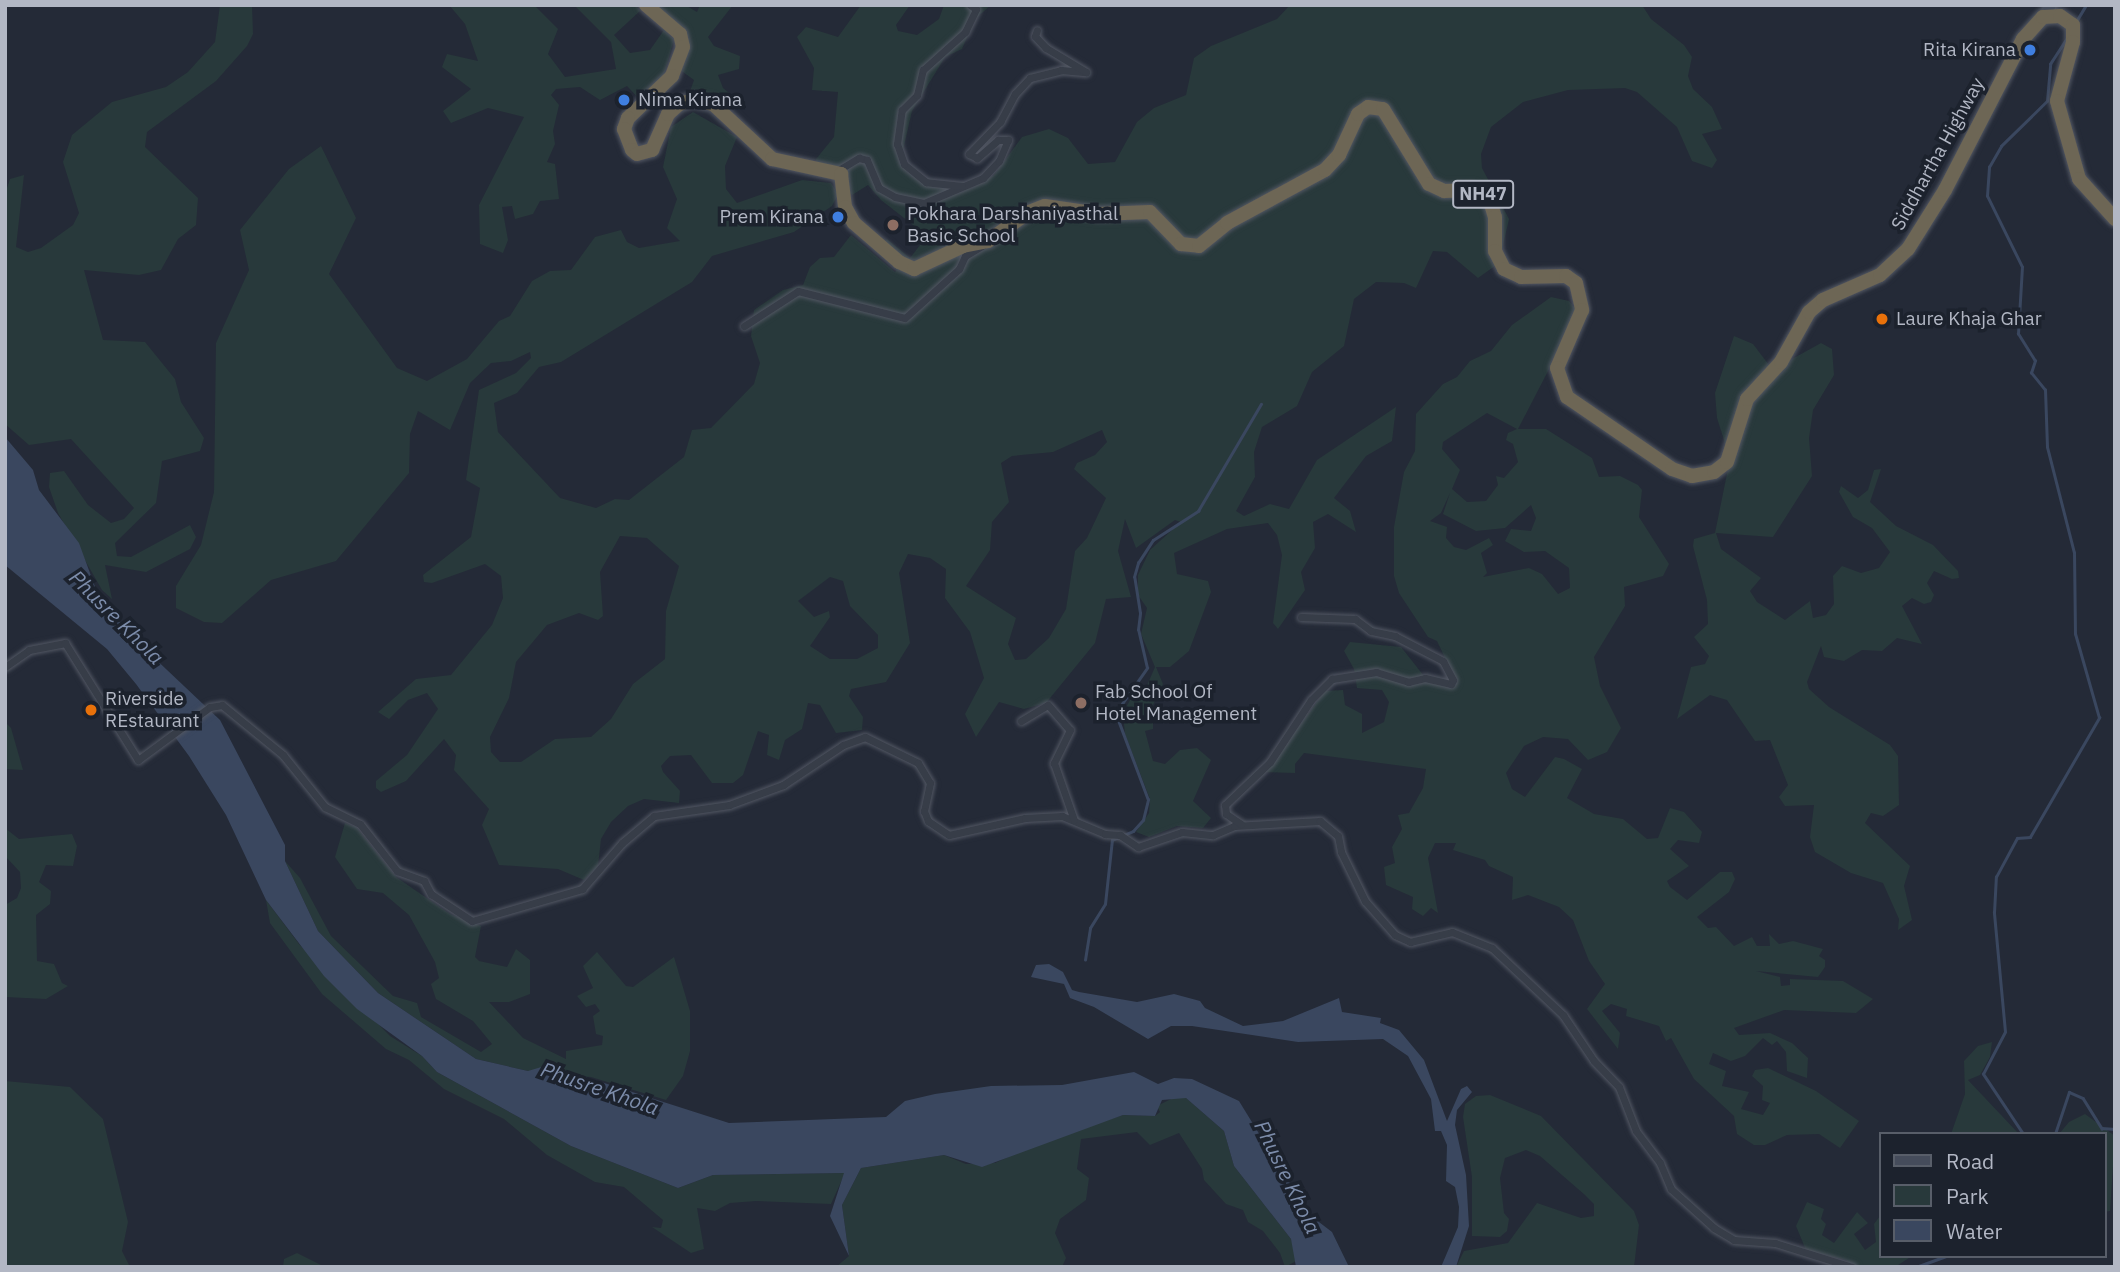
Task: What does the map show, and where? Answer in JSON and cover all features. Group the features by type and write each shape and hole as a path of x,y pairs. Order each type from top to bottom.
{"highway":[{"path":"646,5 676,30 683,47 672,76 628,118 624,129 632,150 637,154 652,150 668,114 686,101 705,101 723,111 772,159 836,171"},
{"name":"Siddhartha Highway","path":"836,171 843,178 845,207 855,223 905,266 918,269 963,246 988,241 1037,208 1054,206 1099,214 1150,212 1181,244 1199,246 1227,223 1330,166 1358,114 1378,107 1394,121 1411,161 1429,184 1444,191 1472,190 1490,201 1495,217 1494,251 1504,270 1521,276 1558,275 1576,284 1582,310 1558,368 1567,397 1672,469 1700,476 1727,462 1747,398 1781,362 1809,312 1823,300 1880,275 1908,249 1945,190 2023,39 2047,11 2073,24 2073,42 2057,101 2079,179 2115,219"}],"street":[{"path":"966,186 926,182 904,164 897,144 902,110 917,95 923,70 965,32 976,9 970,5"},
{"path":"836,171 859,158 867,160 879,188 913,202 924,203 983,178 1007,148 1004,138 977,158 969,155 1000,122 1015,94 1030,78 1061,70 1086,72 1046,48 1035,36 1037,30"},
{"path":"744,326 798,291 905,318 958,269 965,256 988,241"},
{"path":"1246,824 1227,816 1225,805 1270,762 1311,700 1332,679 1376,672 1408,682 1425,678 1451,684 1453,680 1443,661 1395,636 1371,631 1355,619 1301,617"},
{"path":"5,667 22,654 61,641 69,647 138,760 210,707 222,705 266,738 326,807 360,824 397,871 424,881 431,894 472,921 582,889 622,843 654,816 729,805 783,785 843,745 865,737 918,762 930,783 924,811 928,821 949,835 1025,818 1074,820 1105,834 1120,835 1138,847 1182,832 1213,835 1246,824 1320,821 1338,836 1341,852 1365,901 1395,935 1410,942 1452,932 1492,948 1509,960 1537,994 1563,1015 1594,1061 1619,1087 1630,1105 1633,1125 1656,1157 1671,1189 1723,1234 1744,1242 1780,1245 1852,1267"},
{"path":"1021,721 1048,705 1070,730 1054,763 1074,820"}],"green space":[{"path":"220,5 252,5 253,34 247,46 216,81 147,132 145,147 198,198 196,225 178,239 161,270 139,275 84,270 103,340 145,342 175,379 181,402 204,438 200,451 162,461 156,503 115,543 117,556 131,557 190,525 196,537 190,549 146,572 105,565 112,599 102,590 58,513 49,487 50,473 64,471 88,505 111,523 124,519 134,508 71,439 29,445 5,424 5,194 10,179 24,175 16,247 28,252 41,248 73,225 79,213 63,162 72,135 112,102 166,87 188,72 215,42"},
{"path":"449,5 534,5 558,29 548,54 565,77 616,69 611,42 574,5 635,5 640,11 614,35 630,53 650,50 664,30 674,39 662,82 641,101 627,86 600,100 580,87 556,89 551,95 559,105 553,131 555,144 547,162 555,164 559,199 540,201 533,214 515,219 512,206 502,207 508,240 503,253 480,244 479,205 524,117 488,108 451,123 443,111 471,89 442,67 447,54 478,61 465,24"},
{"path":"655,5 685,5 697,12 700,5 733,5 708,37 714,46 740,56 739,69 718,75 723,88 734,97 727,110 723,103 689,94 694,80 679,69 688,52"},
{"path":"861,5 910,5 896,25 898,31 917,35 939,19 944,5 991,5 975,19 962,49 945,57 912,111 900,163 926,184 970,189 994,175 1022,137 1049,129 1068,138 1088,164 1115,162 1137,122 1154,108 1186,95 1194,58 1211,46 1277,19 1290,5 1642,5 1651,19 1684,45 1692,57 1688,76 1693,89 1712,107 1722,129 1702,134 1717,160 1712,168 1692,161 1677,127 1637,92 1625,88 1568,90 1523,102 1491,127 1481,154 1482,168 1509,219 1499,263 1478,278 1447,252 1433,251 1416,288 1404,283 1376,282 1354,299 1344,346 1312,372 1297,406 1262,427 1254,452 1255,477 1236,511 1244,516 1270,504 1289,509 1317,460 1396,407 1392,441 1366,456 1334,498 1350,511 1356,532 1328,514 1313,522 1315,548 1301,572 1305,590 1278,629 1273,623 1282,555 1277,535 1268,523 1227,529 1174,553 1177,574 1208,581 1211,592 1189,651 1170,667 1156,667 1163,684 1153,705 1153,729 1145,731 1153,761 1165,764 1180,750 1197,748 1211,760 1193,801 1211,818 1203,828 1177,826 1149,837 1136,832 1149,813 1150,799 1125,734 1123,713 1130,700 1145,690 1155,667 1141,634 1147,608 1138,595 1138,575 1150,550 1181,522 1175,520 1136,548 1125,519 1118,551 1131,597 1106,599 1095,643 1046,703 1024,709 999,702 976,737 965,714 984,678 970,632 945,598 946,569 930,558 908,554 899,573 910,643 886,682 851,689 849,696 863,717 862,730 836,733 820,705 808,703 802,729 785,740 779,760 767,755 769,735 758,731 743,775 733,783 712,783 691,755 670,756 661,766 680,791 679,803 644,799 628,806 611,822 601,839 598,866 584,880 558,869 499,865 482,825 489,809 454,770 456,755 444,739 406,781 381,792 376,788 376,781 407,755 438,709 427,693 408,700 389,719 378,712 416,679 451,675 492,625 503,598 501,576 485,564 432,583 424,582 423,575 471,537 480,488 466,480 479,390 516,373 531,358 530,352 511,361 491,363 470,383 450,430 418,411 410,434 409,473 336,561 271,580 222,623 204,622 176,608 176,586 201,545 214,492 216,343 249,270 240,230 289,169 321,146 356,218 329,274 397,368 427,381 467,359 499,321 510,316 532,281 550,271 571,270 595,237 621,230 627,242 639,248 680,241 667,228 677,199 663,167 671,127 693,112 737,137 725,166 726,189 737,203 802,180 831,183 838,194 832,206 794,232 712,256 692,282 561,362 539,367 517,393 494,403 498,432 560,498 596,508 615,499 629,500 684,457 692,430 711,428 754,384 760,363 751,336 754,310 783,290 803,285 810,267 820,258 834,257 851,235 895,272 901,264 882,244 887,239 910,258 927,236 881,200 868,185 852,195 842,177 817,166 816,159 834,137 838,92 812,90 814,68 797,37 806,27 838,37","holes":["1102,430 1107,442 1095,455 1077,463 1074,469 1106,498 1087,538 1075,551 1066,609 1049,638 1026,659 1015,660 1008,644 1016,618 966,586 990,550 992,522 1009,502 1001,463 1012,456 1053,452","620,536 647,538 679,566 666,611 665,659 633,684 611,719 591,737 555,739 521,762 500,762 491,752 490,737 509,698 516,662 547,625 579,613 598,620 603,616 600,572","830,577 843,581 850,606 878,635 878,648 857,659 830,659 810,646 830,617 829,611 814,617 798,601"]},
{"path":"1551,297 1569,301 1577,311 1518,429 1546,429 1592,458 1599,477 1620,476 1638,485 1642,490 1639,517 1669,564 1663,576 1624,587 1625,606 1594,657 1600,686 1621,728 1607,752 1588,760 1568,739 1543,737 1524,746 1506,773 1512,789 1525,797 1555,757 1582,769 1567,798 1594,814 1623,819 1647,839 1658,838 1670,808 1684,812 1702,832 1699,843 1678,840 1670,849 1689,866 1667,881 1670,887 1687,900 1720,872 1732,872 1735,879 1729,892 1697,917 1708,928 1716,927 1734,946 1752,937 1757,946 1770,946 1769,934 1779,944 1793,941 1823,949 1819,956 1825,960 1825,967 1818,977 1756,971 1780,977 1781,986 1790,985 1790,979 1843,981 1873,999 1856,1013 1784,1010 1734,1028 1739,1035 1770,1033 1792,1043 1808,1058 1807,1078 1787,1071 1786,1052 1777,1041 1772,1045 1763,1038 1745,1056 1731,1061 1713,1053 1709,1064 1726,1071 1722,1086 1749,1092 1741,1109 1763,1115 1770,1103 1762,1100 1763,1086 1752,1076 1755,1070 1768,1068 1816,1091 1859,1121 1840,1148 1819,1134 1787,1135 1765,1145 1754,1145 1737,1134 1734,1116 1694,1079 1671,1038 1666,1041 1659,1026 1626,1016 1627,1009 1611,1004 1602,1011 1620,1033 1618,1049 1587,1009 1605,984 1589,961 1573,920 1559,907 1528,895 1512,900 1513,877 1489,866 1485,860 1453,850 1456,843 1435,843 1428,858 1438,913 1431,908 1423,916 1412,909 1413,897 1386,885 1384,867 1395,863 1392,847 1402,829 1398,815 1409,813 1423,788 1426,769 1304,753 1295,764 1295,773 1265,772 1325,691 1343,690 1345,705 1362,714 1362,733 1384,722 1389,702 1382,690 1357,688 1354,669 1344,651 1350,642 1401,647 1424,676 1456,681 1437,641 1428,637 1399,593 1394,576 1394,527 1404,472 1415,451 1416,414 1443,384 1457,377 1470,361 1491,351 1512,325","holes":["1487,413 1517,429 1508,433 1506,440 1513,444 1518,462 1504,478 1496,476 1498,485 1486,501 1467,502 1452,489 1460,470 1442,449 1443,442","1450,493 1443,514 1476,531 1505,528 1531,505 1536,518 1531,531 1511,529 1505,541 1524,552 1545,551 1569,568 1570,588 1558,594 1542,574 1529,568 1483,577 1487,573 1481,553 1493,545 1489,538 1466,550 1454,547 1446,538 1447,527 1430,521 1441,513"]},
{"path":"1734,336 1753,344 1769,365 1783,364 1821,343 1832,349 1834,375 1813,410 1809,438 1812,476 1773,537 1716,533 1721,549 1761,578 1750,591 1757,602 1785,620 1810,601 1813,618 1826,615 1834,604 1833,576 1842,566 1861,573 1879,568 1890,552 1872,528 1853,517 1839,492 1841,486 1858,498 1868,490 1874,470 1881,469 1870,502 1896,526 1933,545 1958,571 1959,578 1952,579 1934,571 1927,583 1934,595 1931,602 1924,604 1912,598 1902,606 1922,644 1897,638 1882,651 1862,650 1844,661 1824,657 1821,646 1807,682 1809,689 1829,707 1890,745 1898,756 1899,805 1883,816 1871,813 1865,823 1910,866 1904,886 1912,920 1898,930 1899,919 1883,883 1851,873 1815,852 1810,837 1814,805 1785,806 1779,797 1788,785 1770,740 1755,741 1727,700 1710,695 1677,719 1691,667 1705,664 1709,656 1694,637 1708,624 1707,600 1693,546 1694,539 1715,533 1730,459 1717,418 1715,393"},
{"path":"5,722 11,728 23,770 5,769"},
{"path":"345,823 356,827 396,877 450,914 481,926 475,957 479,961 507,967 516,949 530,960 530,994 509,1002 489,1002 523,1038 566,1059 566,1051 602,1045 603,1036 596,1034 593,1016 600,1011 595,1004 586,1007 577,996 593,988 583,966 597,952 626,986 633,987 674,957 690,1011 690,1051 683,1076 666,1100 591,1077 528,1071 476,1059 378,993 318,931 285,861 300,878 331,936 393,996 417,1003 421,1017 481,1052 492,1044 473,1021 436,999 431,984 439,978 435,962 409,915 383,893 357,889 335,857"},
{"path":"5,828 19,839 72,834 77,846 73,866 46,865 39,882 51,891 50,904 36,915 37,961 54,964 62,983 68,986 46,999 5,997 5,905 17,898 21,888 20,872 5,856"},
{"path":"266,900 299,944 390,1036 422,1056 437,1072 571,1146 678,1188 713,1175 845,1173 831,1204 756,1201 730,1203 715,1211 697,1208 704,1249 691,1253 652,1227 661,1228 663,1220 624,1187 595,1182 547,1155 504,1119 444,1089 409,1060 386,1049 322,994 270,923"},
{"path":"1992,1042 1990,1057 1980,1075 1968,1080 2017,1132 1952,1132 1965,1094 1964,1061 1978,1046"},
{"path":"5,1081 70,1087 103,1119 128,1222 122,1251 130,1267 5,1267"},
{"path":"1490,1095 1541,1116 1634,1211 1639,1225 1634,1267 1456,1267 1464,1251 1508,1243 1537,1203 1581,1218 1594,1216 1594,1204 1585,1195 1540,1156 1526,1150 1505,1158 1500,1178 1504,1213 1509,1219 1507,1231 1500,1237 1472,1236 1472,1177 1463,1117 1465,1104 1476,1096"},
{"path":"1175,1097 1186,1098 1224,1131 1234,1166 1291,1239 1298,1260 1285,1267 1280,1253 1263,1231 1248,1222 1243,1210 1226,1204 1204,1180 1202,1169 1179,1133 1150,1145 1137,1132 1081,1139 1077,1169 1089,1178 1086,1200 1060,1219 1055,1233 1066,1258 1062,1267 836,1267 849,1256 842,1205 861,1168 944,1155 966,1164 995,1163 1041,1142 1123,1115 1155,1116 1160,1112 1157,1106"},
{"path":"2085,1114 2115,1136 2110,1211 2106,1212 2106,1132 2061,1132 2069,1122"},
{"path":"1807,1202 1824,1209 1821,1219 1826,1224 1822,1235 1834,1243 1857,1212 1868,1223 1854,1234 1865,1250 1876,1242 1874,1224 1878,1219 1878,1258 1909,1258 1895,1267 1854,1267 1846,1260 1806,1250 1796,1226"},
{"path":"297,1253 324,1267 283,1267 284,1259"}],"water":[{"name":"Phusre Khola","path":"5,437 33,470 39,490 79,543 98,595 130,635 220,720 285,845 285,861 318,931 378,993 476,1059 528,1071 548,1065 729,1123 886,1117 905,1101 935,1094 991,1086 1062,1085 1134,1072 1158,1084 1174,1078 1192,1079 1239,1101 1315,1219 1332,1232 1349,1267 1296,1267 1291,1239 1234,1166 1224,1131 1186,1098 1162,1100 1155,1116 1123,1115 982,1167 944,1155 861,1168 842,1205 849,1256 830,1216 844,1173 713,1175 678,1188 571,1146 437,1072 422,1056 357,1009 324,976 266,900 226,815 189,756 136,684 107,649 5,565"},
{"path":"1049,964 1063,972 1072,990 1137,1002 1174,994 1200,1001 1205,1008 1243,1026 1283,1021 1339,998 1342,1012 1381,1018 1380,1023 1399,1030 1424,1060 1447,1121 1461,1089 1467,1086 1472,1092 1457,1110 1455,1125 1466,1175 1469,1226 1456,1267 1441,1267 1458,1227 1459,1207 1455,1187 1446,1181 1447,1145 1441,1131 1435,1131 1431,1099 1408,1056 1383,1039 1298,1042 1192,1026 1171,1026 1148,1039 1094,1007 1070,998 1064,984 1031,977 1036,965"}],"waterway":[{"path":"2077,20 2086,5"},
{"path":"2022,1132 1983,1074 2005,1032 1994,913 1996,877 2017,838 2030,837 2099,718 2075,634 2074,553 2047,447 2045,390 2031,373 2035,361 2018,334 2022,267 1987,196 1989,167 2001,146 2047,101 2050,64 2067,38"},
{"path":"1085,960 1090,928 1105,904 1112,840 1133,831 1143,820 1148,800 1118,720 1119,708 1147,668 1138,630 1140,613 1134,577 1138,563 1153,540 1198,511 1261,404"},
{"path":"2056,1132 2069,1092 2083,1098 2102,1128 2115,1129"},
{"path":"1916,1267 1941,1258"}],"place":[{"name":"Rita Kirana","path":"2030,50"},
{"name":"Nima Kirana","path":"624,100"},
{"name":"Prem Kirana","path":"838,217"},
{"name":"Pokhara Darshaniyasthal Basic School","path":"893,225"},
{"name":"Laure Khaja Ghar","path":"1882,319"},
{"name":"Fab School Of Hotel Management","path":"1081,703"},
{"name":"Riverside REstaurant","path":"91,710"}]}
